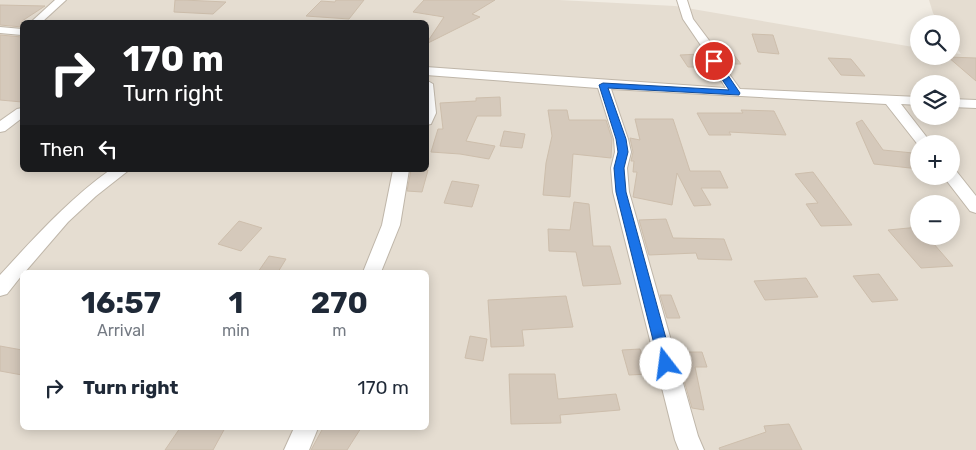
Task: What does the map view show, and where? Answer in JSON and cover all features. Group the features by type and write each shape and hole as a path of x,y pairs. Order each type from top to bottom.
{"street":[{"path":"38,20 61,0"},
{"path":"682,0 684,12 736,93"},
{"path":"0,30 20,32"},
{"path":"429,71 603,85 910,100"},
{"path":"603,85 621,139 623,152 619,168 621,192 686,440 692,450"},
{"path":"889,99 918,135"},
{"path":"960,103 976,104"},
{"path":"0,128 20,113"},
{"path":"0,288 62,218 90,192 118,172"},
{"path":"373,270 391,224 401,172"},
{"path":"958,185 976,207"},
{"path":"296,450 305,430"}],"shaded area":[{"path":"0,0 559,0 675,6 910,46 910,65 960,65 960,15 934,15 929,0 976,0 976,450 0,450"}],"building":[{"path":"175,0 226,2 213,14 174,12"},
{"path":"336,0 364,0 349,19 306,16 321,1 335,2"},
{"path":"424,0 495,0 472,14 480,17 429,42 429,40 444,17 413,12"},
{"path":"0,5 45,6 24,20 20,20 20,27 0,25"},
{"path":"752,34 773,35 779,54 758,52"},
{"path":"0,35 20,37 20,102 0,100"},
{"path":"718,51 731,51 741,64 724,64"},
{"path":"700,54 708,67 688,67 680,55"},
{"path":"960,57 976,58 976,81 957,65 960,65"},
{"path":"828,58 851,59 865,76 841,75"},
{"path":"500,97 501,116 477,116 466,141 495,146 489,159 431,152 438,129 443,129 440,103 476,101 476,98"},
{"path":"548,110 567,110 569,120 606,120 612,139 611,158 573,154 570,197 543,195 546,163 552,136"},
{"path":"741,110 774,111 786,135 729,132 731,135 709,135 697,113 743,113"},
{"path":"635,119 673,119 690,171 720,171 728,188 701,188 711,205 694,206 677,173 672,205 633,197 637,172 633,172 634,161 631,161 633,152 630,138 640,140"},
{"path":"862,120 883,150 910,153 910,168 874,164 856,123"},
{"path":"504,131 525,134 522,148 500,146"},
{"path":"411,172 427,172 422,192 407,191"},
{"path":"813,172 852,225 821,226 806,204 818,203 795,174"},
{"path":"452,181 479,185 472,207 444,203"},
{"path":"574,202 589,204 593,246 610,246 621,284 583,286 576,252 549,251 548,229 570,230"},
{"path":"666,219 673,238 724,239 732,260 698,259 696,253 649,255 639,220"},
{"path":"239,221 262,228 241,251 218,244"},
{"path":"910,228 910,245 935,245 953,266 921,268 888,230"},
{"path":"269,256 286,259 279,270 259,270"},
{"path":"879,274 898,300 872,302 853,276"},
{"path":"806,278 818,297 765,300 754,281"},
{"path":"660,295 671,295 680,318 667,318"},
{"path":"566,296 573,327 522,330 524,346 491,347 488,300"},
{"path":"470,336 487,339 483,361 465,358"},
{"path":"0,346 20,350 20,375 0,371"},
{"path":"640,349 648,374 629,375 622,350"},
{"path":"676,352 702,352 707,367 695,367 704,410 692,408"},
{"path":"509,374 555,374 558,399 616,394 620,410 560,415 561,423 511,424"},
{"path":"789,424 802,450 720,450 719,448 766,432 764,426"},
{"path":"179,430 224,430 213,450 165,450"},
{"path":"322,430 360,430 347,450 311,450"}],"route":[{"path":"666,364 621,192 619,168 623,152 621,139 603,85 736,93 714,61"}]}
